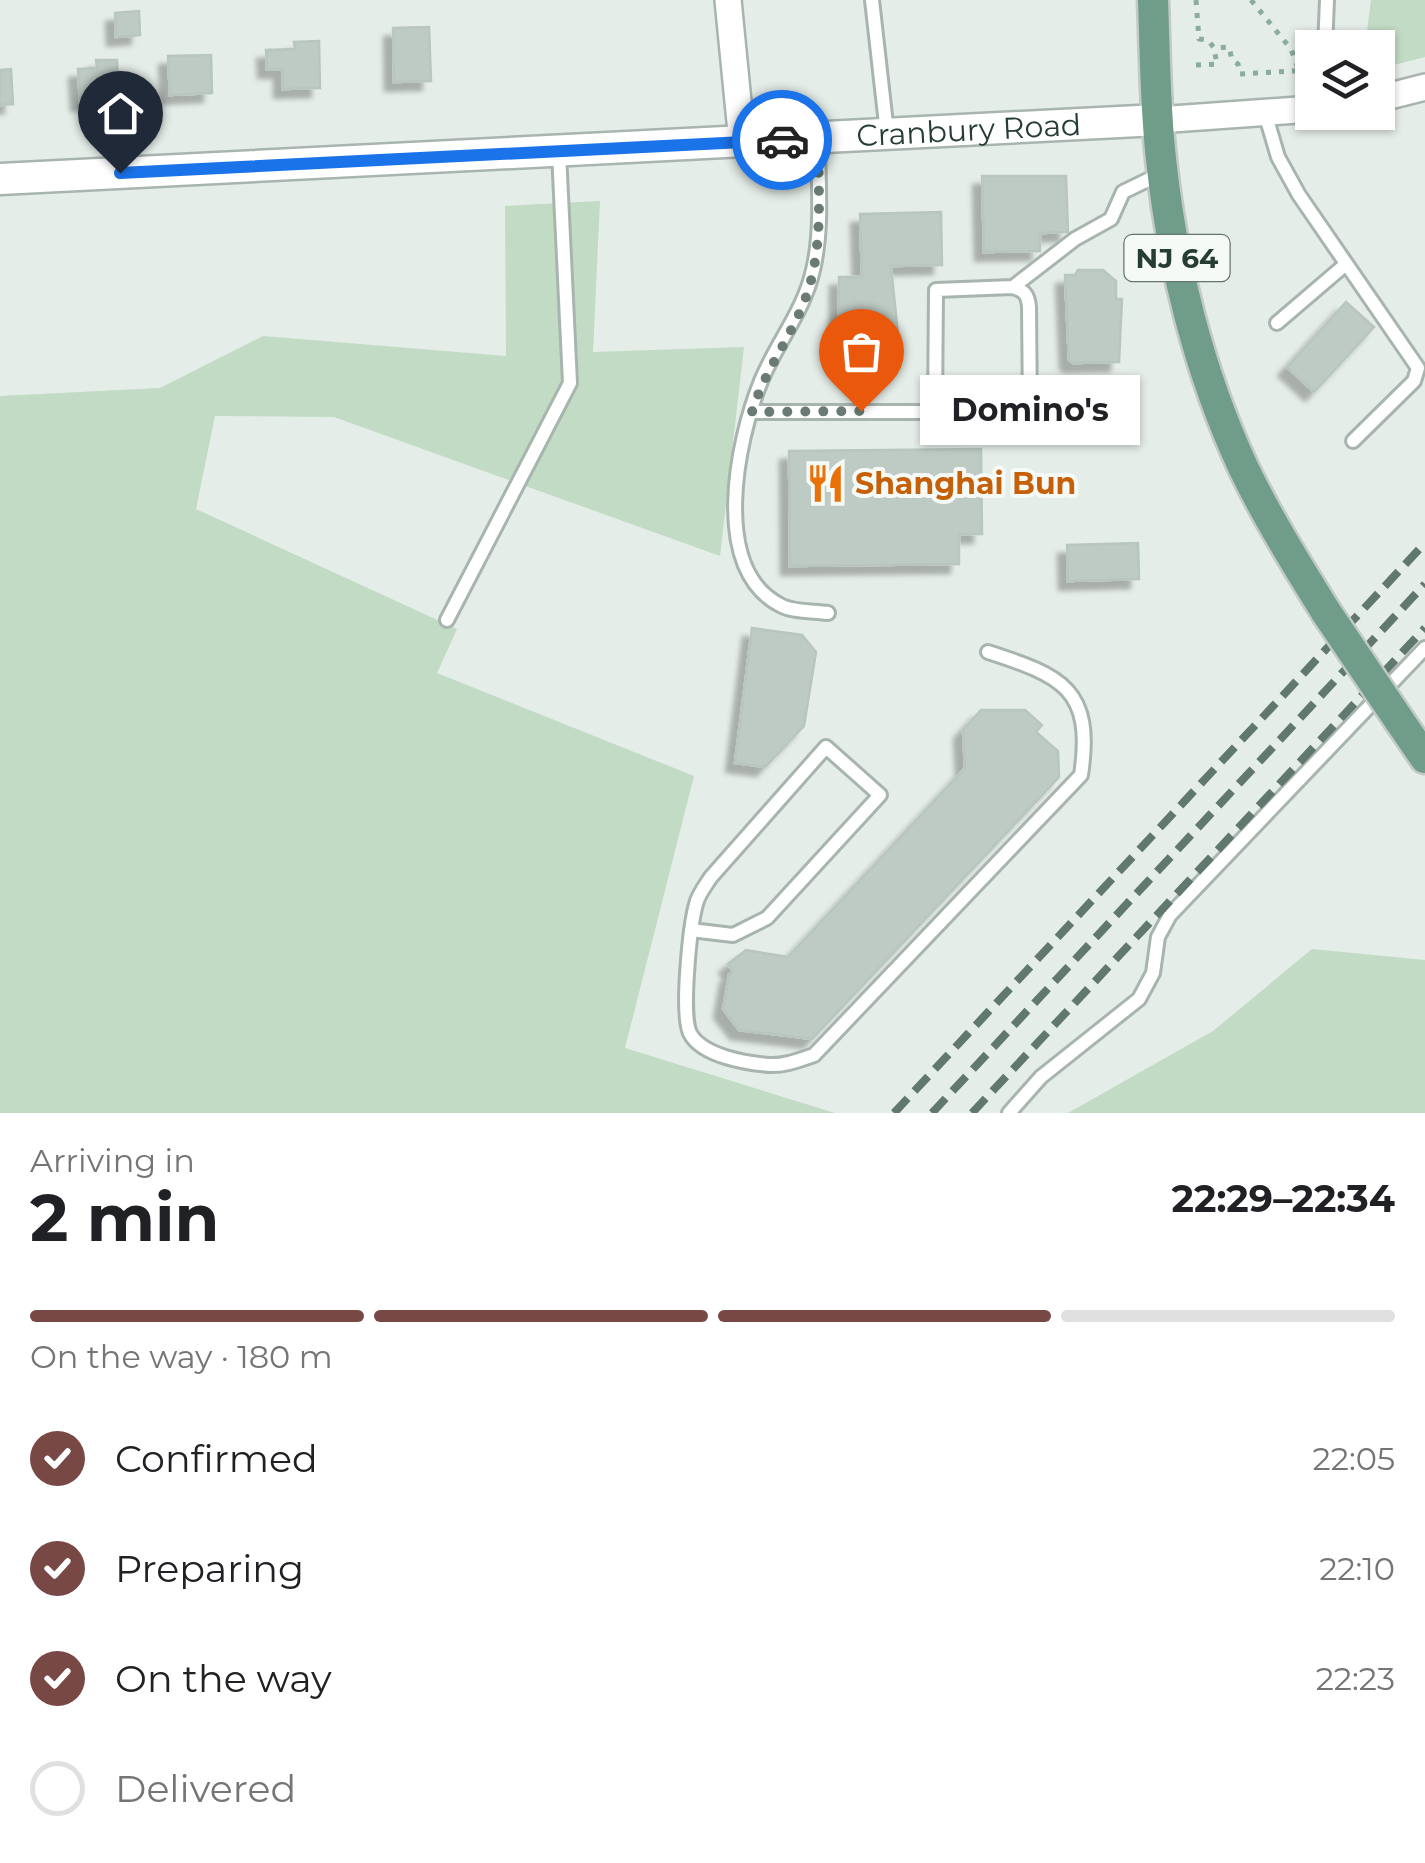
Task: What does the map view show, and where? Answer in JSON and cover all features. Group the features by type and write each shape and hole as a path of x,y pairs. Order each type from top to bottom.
{"main road":[{"path":"1153,0 1158,120"},
{"name":"NJ 64","path":"1158,120 1162,172 1185,298 1224,422 1264,506 1326,612 1425,758"}],"street":[{"path":"728,0 742,142"},
{"path":"1395,95 1425,87"},
{"path":"1158,120 1295,110"},
{"name":"Cranbury Road","path":"0,178 1158,120"}],"lane":[{"path":"872,0 887,133"},
{"path":"1326,30 1327,0"},
{"path":"1264,113 1285,170 1418,368 1416,378 1353,441"},
{"path":"818,137 818,236 814,268 802,306 762,380 752,412 739,469 734,525 741,562 757,585 783,607 828,613"},
{"path":"447,620 570,383 559,150"},
{"path":"1013,287 1075,239 1110,218 1123,192 1162,172"},
{"path":"1277,323 1346,264"},
{"path":"752,412 935,412 1030,410 1028,297 1022,290 936,290 935,412"},
{"path":"1009,1113 1041,1077 1139,999 1153,973 1160,931 1170,916 1425,648"},
{"path":"691,930 733,934 767,918 880,795 826,747 696,900 691,930 686,1010 689,1033 704,1049 769,1065 814,1055 1081,775 1086,744 1084,719 1072,694 1038,668 988,652"}],"path":[{"path":"1196,0 1198,39 1208,40 1217,64"},
{"path":"1251,0 1292,49 1295,58"},
{"path":"1214,48 1230,47 1240,74 1295,71"},
{"path":"1196,65 1232,60"}],"green space":[{"path":"1371,0 1425,0 1425,57 1395,65 1395,30 1367,30"},
{"path":"600,201 593,352 744,347 720,556 334,417 215,416 196,509 457,629 437,673 694,776 625,1048 835,1113 0,1113 0,396 160,388 263,336 506,356 505,206"},
{"path":"1312,949 1425,960 1425,1113 1068,1113 1213,1031"}],"building":[{"path":"139,11 140,35 116,37 115,13"},
{"path":"429,27 431,81 394,82 393,28"},
{"path":"319,41 320,88 283,89 283,69 267,69 266,50 295,49 294,42"},
{"path":"211,55 212,93 170,95 168,56"},
{"path":"96,60 117,60 118,100 80,102 78,69 97,68"},
{"path":"11,69 13,104 0,105 0,70"},
{"path":"982,176 1066,176 1068,232 1040,233 1040,251 984,252"},
{"path":"941,212 942,265 891,266 900,354 838,356 839,277 862,277 860,214"},
{"path":"1078,270 1103,270 1116,281 1116,299 1122,299 1119,362 1069,360 1065,275 1075,275"},
{"path":"1346,302 1374,327 1314,392 1287,367"},
{"path":"981,449 982,534 959,534 959,564 790,566 789,451"},
{"path":"1138,543 1139,579 1068,581 1067,545"},
{"path":"752,628 802,635 816,652 804,726 765,767 735,763"},
{"path":"981,710 1025,710 1042,725 1036,732 1058,751 1059,777 812,1039 739,1030 723,1009 733,971 728,964 746,950 788,957 965,768 963,730"}],"railway":[{"path":"894,1113 1425,543"},
{"path":"932,1113 1425,584"},
{"path":"972,1113 1425,628"}],"way so far":[{"path":"782,140 818,137 818,236 814,268 802,306 762,380 752,412 861,411"}],"place":[{"name":"Domino's","path":"861,411"},
{"name":"Shanghai Bun","path":"825,483"}],"route":[{"path":"120,173 782,140"}]}
